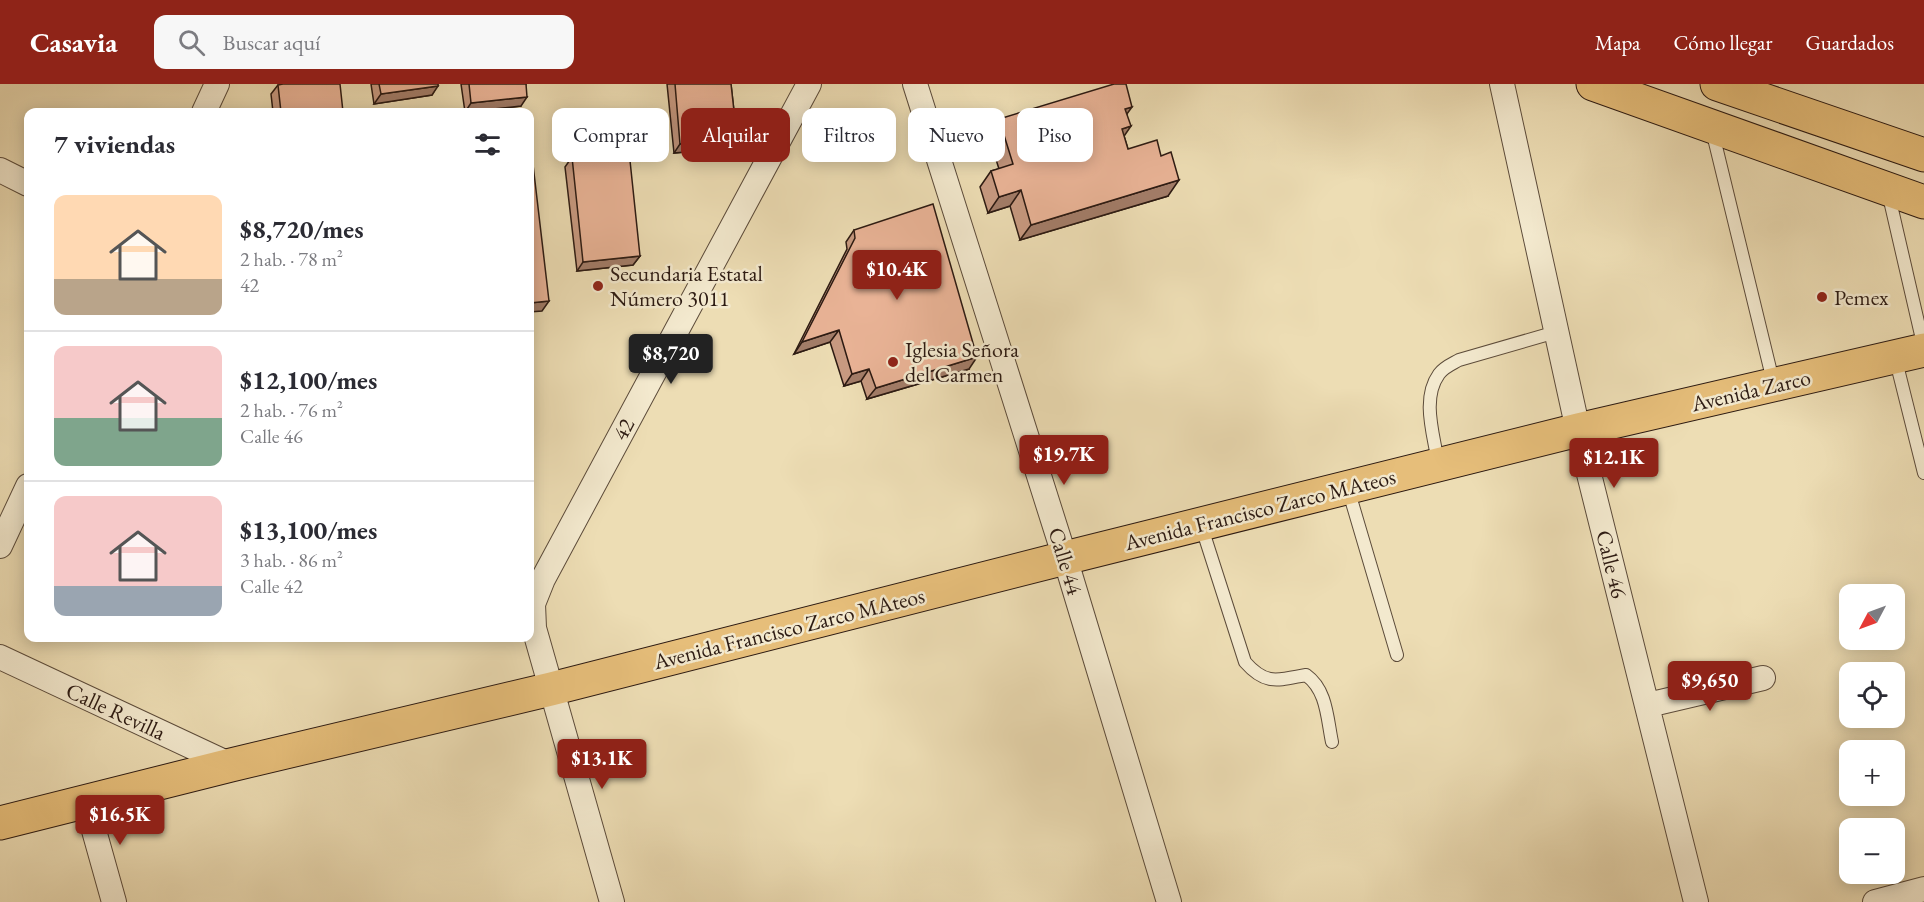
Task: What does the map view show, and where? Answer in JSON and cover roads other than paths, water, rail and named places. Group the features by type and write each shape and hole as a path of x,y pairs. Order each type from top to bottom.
{"main road":[{"path":"1593,84 1924,202"},
{"path":"1717,84 1924,155"},
{"name":"Avenida Zarco","path":"1578,430 1914,352"},
{"name":"Avenida Francisco Zarco MAteos","path":"0,823 551,689 1578,430"}],"street":[{"path":"206,108 217,84"},
{"name":"42","path":"534,602 543,579 809,84"},
{"name":"Calle 44","path":"915,84 1065,558 1169,902"},
{"name":"Calle 46","path":"1502,84 1578,430 1696,902"},
{"path":"0,170 24,182"},
{"path":"0,546 24,495"},
{"name":"42","path":"534,628 612,902"},
{"name":"Calle Revilla","path":"0,657 231,765"},
{"path":"1648,705 1763,678"},
{"path":"86,802 114,902"},
{"path":"1875,902 1924,889"}],"lane":[{"path":"1711,126 1774,385"},
{"path":"1887,189 1914,352 1924,473"},
{"path":"1439,465 1430,398 1433,385 1440,372 1459,360 1556,332"},
{"path":"1348,488 1397,655"},
{"path":"1200,524 1245,662 1256,674 1274,680 1306,675 1316,682 1323,696 1332,742"}],"place":[{"name":"Secundaria Estatal Número 3011","path":"598,286"},
{"name":"Pemex","path":"1822,297"},
{"name":"Iglesia Señora del Carmen","path":"893,362"}]}
